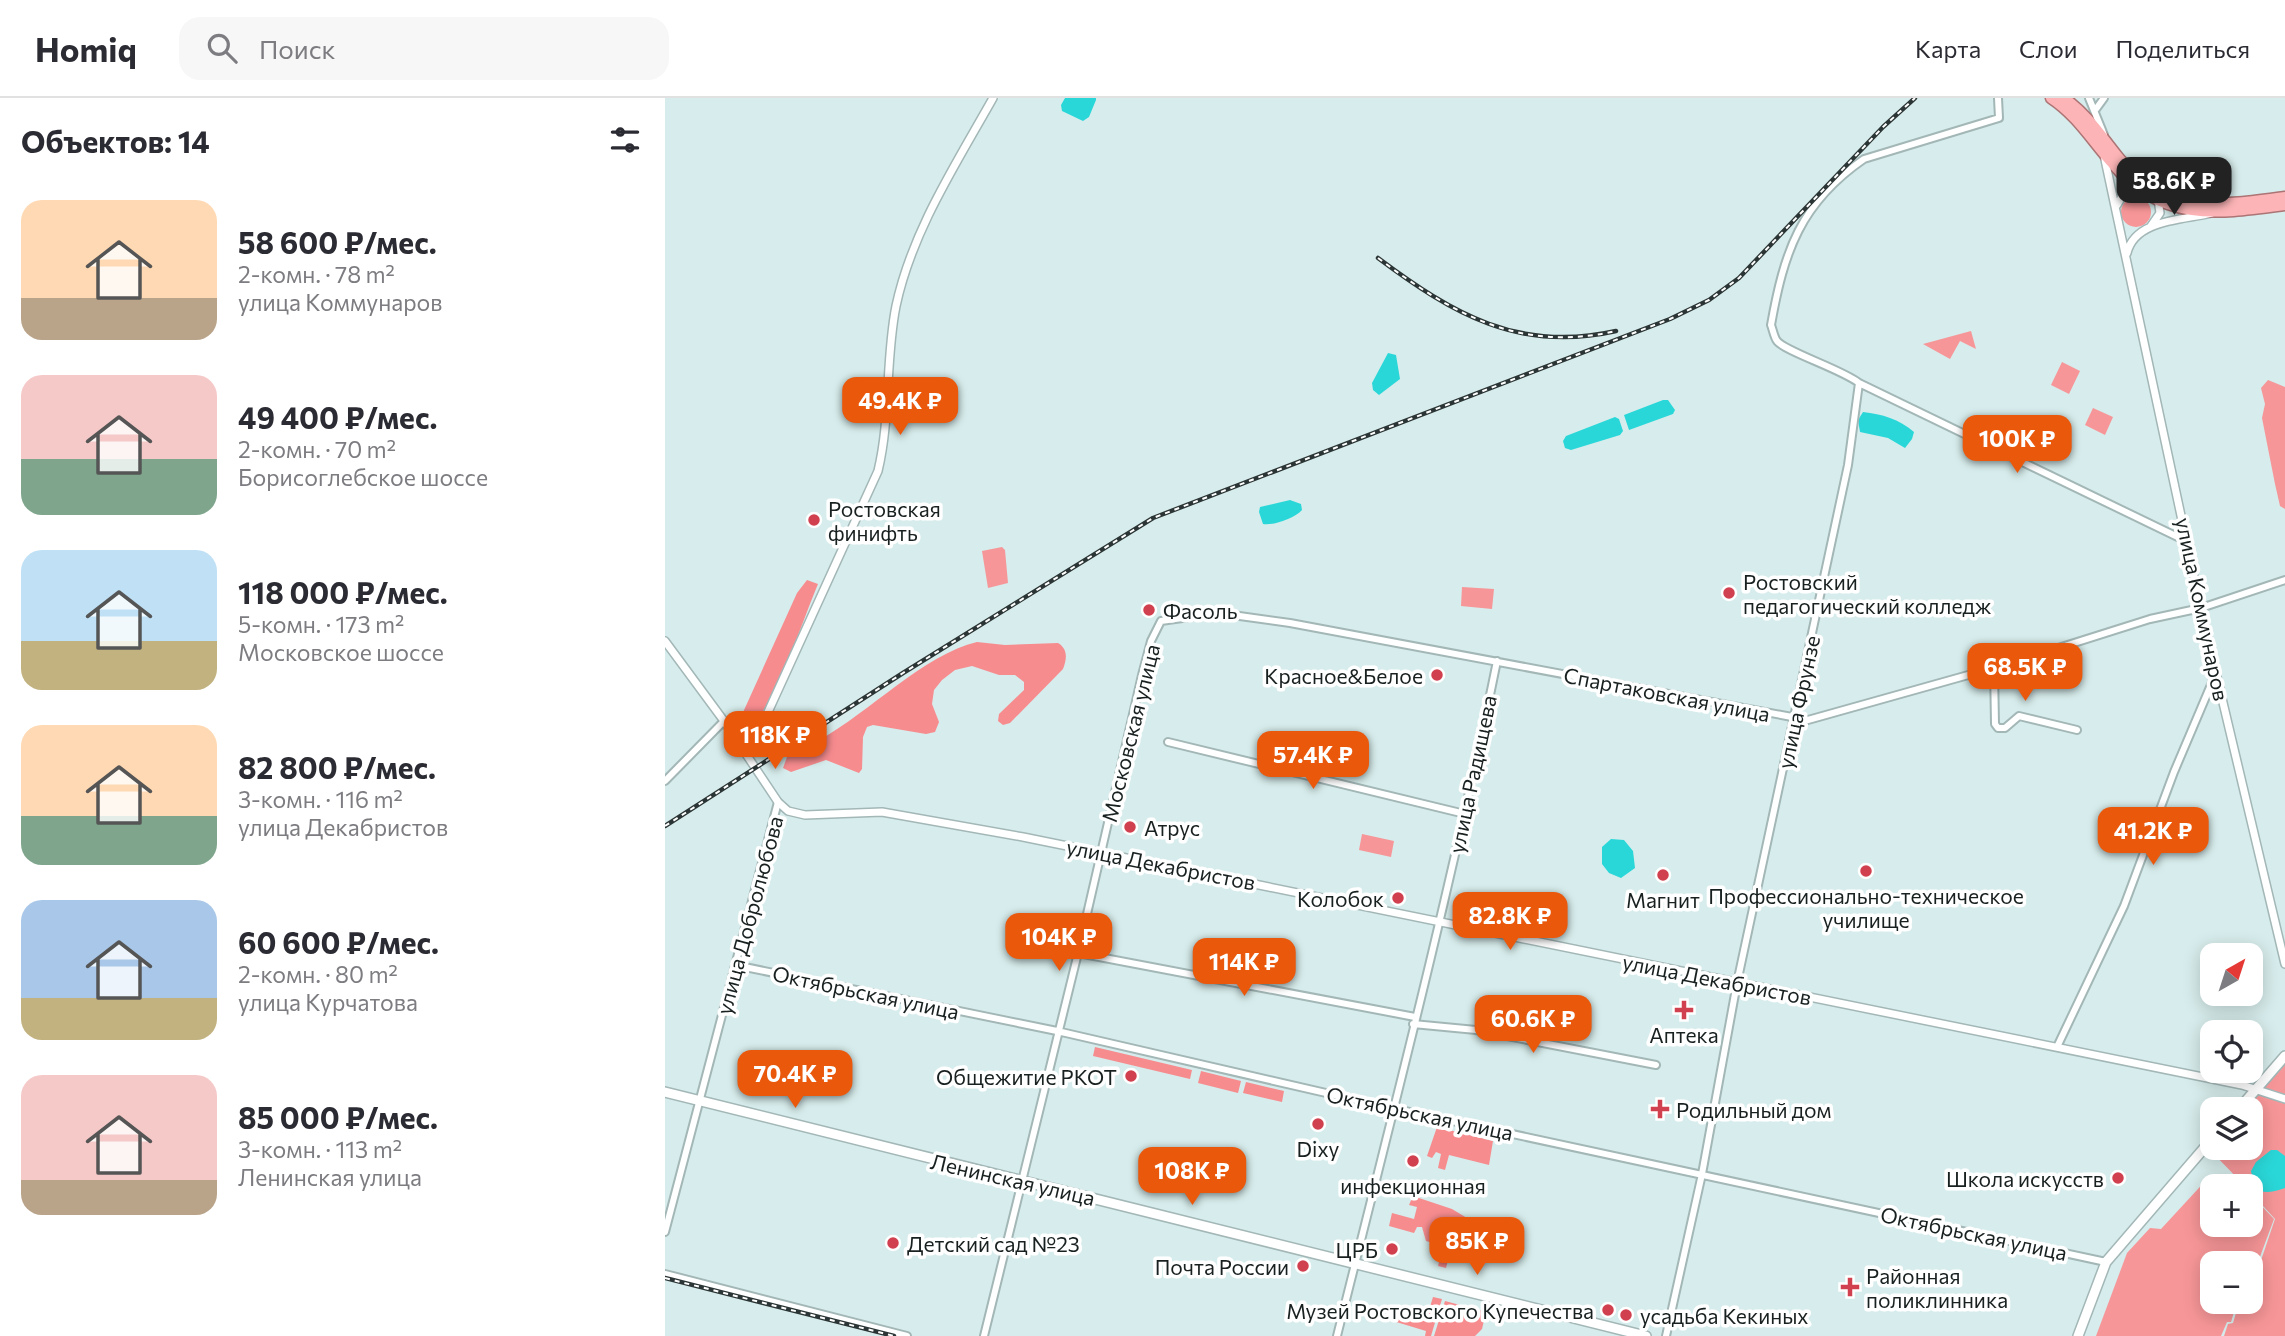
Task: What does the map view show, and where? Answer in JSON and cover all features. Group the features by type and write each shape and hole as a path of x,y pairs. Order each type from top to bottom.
{"highway":[{"path":"2051,98 2077,119 2114,166 2136,186 2158,200 2182,209 2212,214 2285,205"},
{"path":"2064,98 2085,115 2126,166 2150,186 2182,200 2208,205 2285,197"}],"main road":[{"path":"2249,1097 2285,1056"},
{"name":"Ленинская улица","path":"665,1092 1646,1336"},
{"path":"2078,1336 2106,1262 2200,1153"}],"street":[{"path":"748,756 878,471 886,439 891,335 908,261 993,98"},
{"path":"1998,98 1999,118 1864,159 1842,177 1801,224 1780,276 1771,325 1774,334 1782,344 1847,374 1859,383 2188,542"},
{"path":"2089,98 2096,108 2106,140"},
{"path":"2096,108 2105,98"},
{"name":"улица Коммунаров","path":"2103,151 2201,608 2285,964"},
{"path":"2117,209 2122,195 2136,186 2150,186 2158,200 2160,213 2147,228 2135,236 2127,253"},
{"path":"2119,221 2127,230 2212,214"},
{"name":"улица Фрунзе","path":"1666,1336 1702,1174 1737,983 1848,465 1859,383"},
{"name":"Спартаковская улица","path":"1161,621 1204,614 1237,615 1808,720 1994,668 2150,619 2201,608 2285,580"},
{"name":"Московская улица","path":"983,1336 1078,953 1142,675 1151,641 1161,621"},
{"path":"665,641 724,721 778,802"},
{"name":"улица Радищева","path":"1337,1336 1395,1109 1465,814 1497,661"},
{"path":"1994,668 1995,724 1998,728 2005,728 2019,716 2077,730"},
{"path":"2057,1047 2124,906 2174,772 2216,673"},
{"path":"665,781 724,721"},
{"path":"1168,742 1465,814"},
{"name":"улица Декабристов","path":"778,802 797,815 882,812 1277,887 1439,923 2256,1088 2285,1099"},
{"name":"улица Добролюбова","path":"665,1232 702,1101 778,802"},
{"path":"1078,953 1414,1021 1476,1030 1656,1065"},
{"name":"Октябрьская улица","path":"735,965 1057,1031 1395,1109 2106,1262"},
{"path":"665,1274 907,1336"}],"shaded area":[{"path":"2136,197 2147,201 2151,212 2147,223 2136,227 2125,223 2121,212 2125,201"},
{"path":"1971,331 1976,349 1960,341 1950,359 1923,344"},
{"path":"2062,362 2080,371 2069,394 2051,385"},
{"path":"2268,380 2285,387 2285,509 2280,506 2262,418 2265,404 2261,388"},
{"path":"2093,408 2113,417 2105,435 2085,425"},
{"path":"1002,547 1005,550 1008,583 988,588 982,551"},
{"path":"807,580 818,584 789,659 771,697 751,728 740,719 797,593"},
{"path":"1462,587 1494,589 1492,609 1461,606"},
{"path":"977,642 1005,645 1058,643 1065,651 1065,662 1063,669 1010,723 1003,725 998,721 999,714 1024,690 1024,682 1015,675 999,675 972,666 955,670 934,690 932,704 939,722 935,732 926,734 873,725 867,727 863,737 862,769 859,773 826,760 791,772 783,768 787,757 839,728 917,671 957,649"},
{"path":"1362,834 1394,841 1391,857 1359,850"},
{"path":"1095,1047 1192,1070 1190,1079 1093,1056"},
{"path":"2285,1057 2285,1336 2224,1336 2228,1324 2233,1323 2236,1314 2263,1314 2263,1254 2275,1219 2263,1206 2263,1174 2233,1174 2220,1160 2263,1160 2263,1097 2251,1097"},
{"path":"1201,1071 1241,1081 1238,1093 1198,1083"},
{"path":"1246,1082 1284,1091 1282,1102 1243,1093"},
{"path":"1437,1127 1493,1141 1489,1165 1449,1155 1445,1170 1438,1168 1441,1154 1436,1152 1432,1158 1427,1156"},
{"path":"2200,1187 2200,1237 2263,1237 2263,1208 2274,1219 2262,1251 2200,1251 2200,1314 2233,1314 2221,1336 2096,1336 2127,1253 2150,1228 2161,1229"},
{"path":"1413,1196 1452,1209 1477,1224 1464,1252 1451,1249 1446,1268 1438,1266 1443,1246 1426,1241 1422,1227 1417,1227 1414,1233 1389,1226 1392,1213 1414,1219 1417,1207 1409,1205"},
{"path":"1433,1297 1442,1299 1431,1336 1425,1336 1426,1331 1393,1321 1396,1311 1426,1320"},
{"path":"1445,1301 1486,1312 1482,1329 1475,1336 1434,1336"}],"water":[{"path":"1065,98 1096,100 1089,117 1083,121 1062,111 1061,105"},
{"path":"1388,353 1396,355 1400,379 1379,395 1373,390 1372,383"},
{"path":"1668,400 1675,410 1673,414 1629,430 1624,415"},
{"path":"1863,412 1896,420 1914,432 1912,439 1905,448 1888,438 1860,432 1858,420"},
{"path":"1615,417 1619,419 1623,431 1620,435 1571,450 1565,448 1563,441 1566,436"},
{"path":"1290,500 1301,504 1302,510 1284,521 1263,524 1260,507"},
{"path":"1611,839 1624,840 1633,851 1635,868 1621,878 1609,873 1602,864 1602,847"},
{"path":"2271,1150 2277,1150 2285,1156 2285,1188 2263,1191 2263,1174 2252,1174 2251,1171 2256,1162 2263,1160 2263,1156"}],"railway":[{"path":"665,826 903,673 1153,518 1670,319 1709,300 1739,278 1883,127 1915,98"},
{"path":"1378,258 1433,296 1489,324 1548,337 1616,331"},
{"path":"665,1278 894,1336"}],"place":[{"name":"Ростовская финифть","path":"814,520"},
{"name":"Ростовский педагогический колледж","path":"1729,593"},
{"name":"Фасоль","path":"1149,610"},
{"name":"Красное&Белое","path":"1437,675"},
{"name":"Атрус","path":"1130,827"},
{"name":"Профессионально-техническое училище","path":"1866,871"},
{"name":"Магнит","path":"1663,875"},
{"name":"Колобок","path":"1398,898"},
{"name":"Аптека","path":"1684,1010"},
{"name":"Общежитие РКОТ","path":"1131,1076"},
{"name":"Родильный дом","path":"1660,1109"},
{"name":"Dixy","path":"1318,1124"},
{"name":"инфекционная","path":"1413,1161"},
{"name":"Школа искусств","path":"2118,1178"},
{"name":"Детский сад №23","path":"893,1243"},
{"name":"ЦРБ","path":"1392,1249"},
{"name":"Почта России","path":"1303,1266"},
{"name":"Районная поликлинника","path":"1850,1287"},
{"name":"Музей Ростовского Купечества","path":"1608,1310"},
{"name":"усадьба Кекиных","path":"1626,1315"}]}
